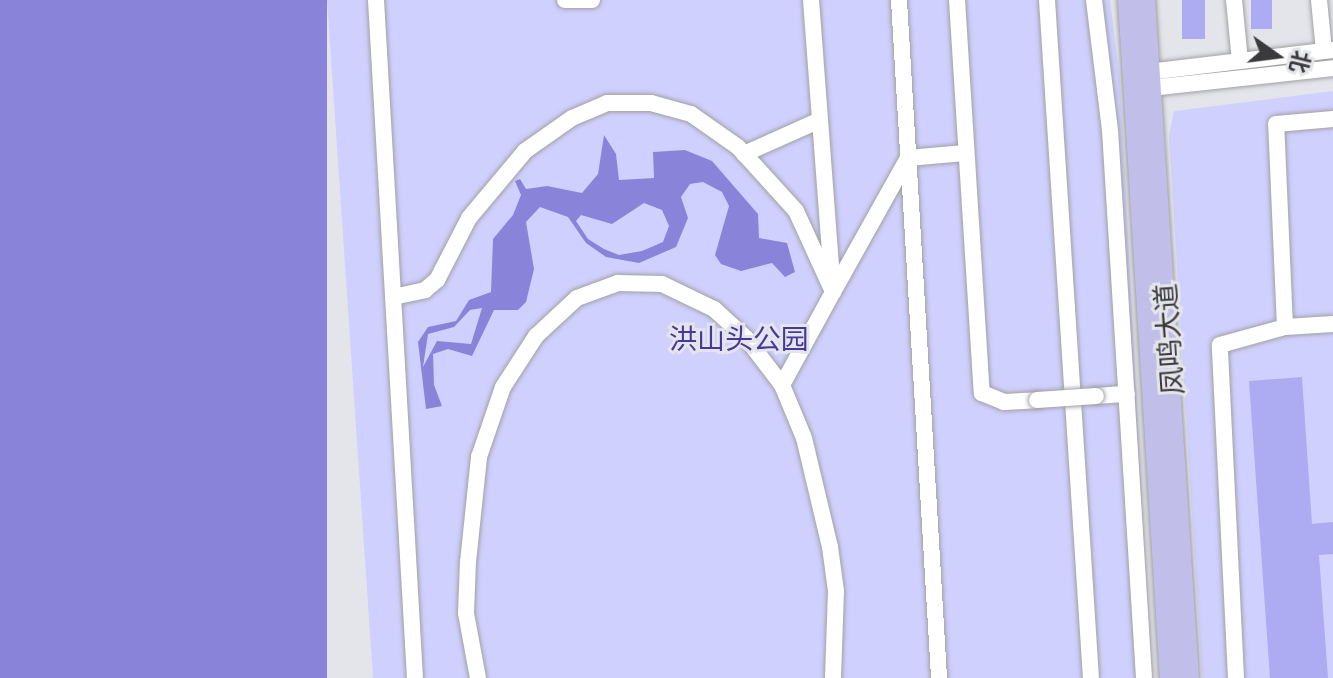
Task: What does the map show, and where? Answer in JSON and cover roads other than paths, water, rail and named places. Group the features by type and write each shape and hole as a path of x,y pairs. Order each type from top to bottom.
{"main road":[{"name":"凤鸣大道","path":"1128,0 1144,81 1189,678"},
{"name":"凤鸣大道","path":"1145,0 1144,81 1170,678"}],"street":[{"path":"376,0 415,678"},
{"path":"565,0 592,0"},
{"path":"811,0 833,292"},
{"path":"899,0 939,678"},
{"path":"957,0 982,393 1004,402 1127,394"},
{"path":"1047,0 1091,678"},
{"path":"1094,0 1110,130 1144,678"},
{"path":"1234,0 1240,61"},
{"path":"1144,81 1240,61 1328,50 1319,0"},
{"path":"1144,81 1333,68"},
{"path":"393,297 425,290 437,280 469,218 522,153 607,103 651,103 691,114 744,154 796,211 833,292"},
{"path":"1285,327 1276,124 1333,119"},
{"path":"744,154 820,120"},
{"path":"908,158 965,153"},
{"path":"782,385 908,158"},
{"path":"478,678 466,613 479,457 503,387 536,336 577,298 618,283 662,284 714,309 746,338 782,385 808,450 830,547 836,591 833,678"},
{"path":"1236,678 1220,345 1285,327 1333,324"}],"park label":[{"name":"洪山头公园","path":"739,339"}]}
